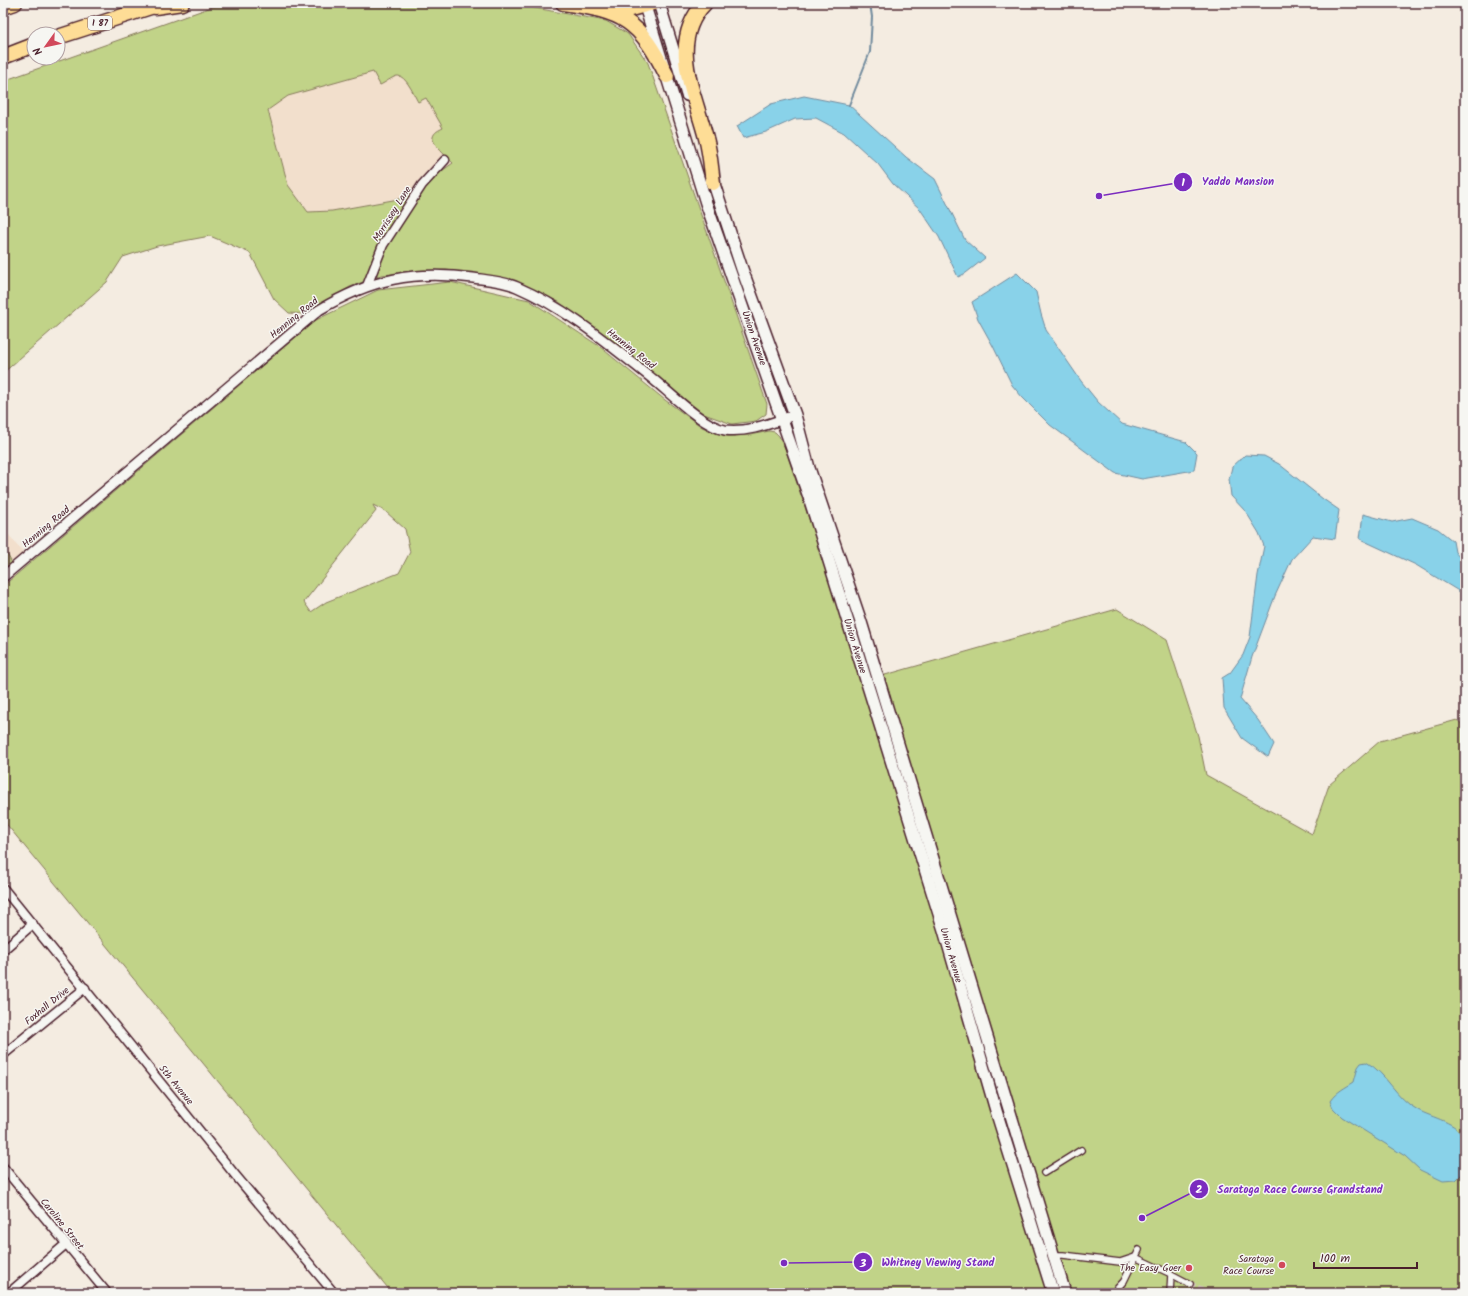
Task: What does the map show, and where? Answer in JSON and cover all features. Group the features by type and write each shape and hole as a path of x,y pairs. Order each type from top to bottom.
{"highway":[{"path":"3,7 15,3"},
{"name":"I 87","path":"66,34 163,3"},
{"path":"142,9 182,3"},
{"path":"563,3 623,11 647,4"},
{"path":"705,3 695,16 691,26 686,50 686,62 688,74 707,139 713,183"},
{"path":"600,9 620,17 637,29 651,47 667,76"},
{"path":"3,57 26,48"}],"main road":[{"name":"Union Avenue","path":"659,3 713,183 742,269 795,415 809,468 861,622 1065,1293"},
{"name":"Union Avenue","path":"647,4 667,76 706,203 809,497 942,923 994,1106 1053,1293"}],"street":[{"name":"Morrissey Lane","path":"367,286 383,245 422,185 445,160"},
{"name":"Henning Road","path":"3,578 302,323 340,297 380,282 424,275 444,275 495,281 516,287 574,318 637,366 698,416 715,427 725,430 747,430 795,415"},
{"name":"5th Avenue","path":"3,888 236,1176 334,1293"},
{"path":"3,950 33,924"},
{"name":"Foxhall Drive","path":"3,1055 85,988"},
{"path":"1044,1173 1081,1150"},
{"name":"Caroline Street","path":"3,1167 107,1293"},
{"path":"9,1293 66,1244"},
{"path":"1114,1293 1124,1280 1139,1250"},
{"path":"1054,1255 1120,1262 1135,1257 1190,1284"},
{"path":"1170,1293 1171,1274"}],"shaded area":[{"path":"424,57 453,163 404,198 332,211 308,212 288,185 268,110 288,96"},
{"path":"3,528 24,553 3,570"}],"green space":[{"path":"223,3 508,3 606,21 628,34 648,63 767,404 766,414 756,421 732,424 704,414 559,302 500,277 446,270 381,275 350,287 304,314 289,313 274,299 250,253 210,236 157,246 123,257 107,282 3,373 3,81 45,66 66,66 66,59","holes":["373,72 380,85 395,77 400,77 407,82 418,102 426,98 443,128 434,134 433,140 440,150 453,163 404,198 332,211 308,212 288,185 268,110 288,96"]},
{"name":"Saratoga Race Course","path":"450,282 529,300 599,346 665,400 702,427 726,436 751,435 769,431 775,432 779,436 785,448 864,681 1117,609 1167,640 1198,736 1206,775 1312,834 1329,785 1380,741 1457,720 1465,727 1465,1293 392,1293 3,820 3,586 316,320 378,290","holes":["373,505 385,511 405,529 410,552 399,573 326,602 311,612 304,602 376,511"]},
{"path":"3,547 12,563 3,570"}],"water":[{"path":"804,96 849,105 906,157 935,179 965,240 985,258 966,273 958,277 939,237 920,209 893,184 878,164 844,133 816,118 795,119 766,132 743,138 737,126 771,104"},
{"path":"1017,273 1036,292 1046,330 1081,381 1098,402 1122,424 1186,442 1197,453 1194,470 1142,479 1115,473 1050,425 1022,397 1012,385 978,319 972,302"},
{"path":"1245,455 1264,456 1279,464 1339,510 1335,539 1313,536 1292,559 1275,596 1252,657 1240,699 1258,720 1274,744 1268,757 1242,738 1224,708 1222,678 1230,673 1243,655 1250,637 1258,575 1264,546 1259,533 1246,512 1231,496 1229,479 1232,467"},
{"path":"1363,514 1392,522 1412,518 1438,529 1453,541 1455,552 1465,564 1465,595 1416,565 1360,539"},
{"path":"1366,1062 1373,1066 1410,1105 1424,1113 1451,1124 1462,1133 1465,1139 1465,1165 1462,1174 1456,1180 1443,1181 1420,1170 1405,1156 1342,1117 1333,1108 1330,1101 1338,1092 1354,1082 1358,1067 1361,1063"}],"waterway":[{"path":"849,105 870,52 872,17 870,3"}],"tunnel":[{"path":"1190,1284 1210,1293"}],"place":[{"name":"Yaddo Mansion","path":"1099,196"},
{"name":"Saratoga Race Course Grandstand","path":"1142,1218"},
{"name":"Whitney Viewing Stand","path":"784,1263"},
{"name":"Saratoga Race Course","path":"1282,1265"},
{"name":"The Easy Goer","path":"1189,1268"}]}
